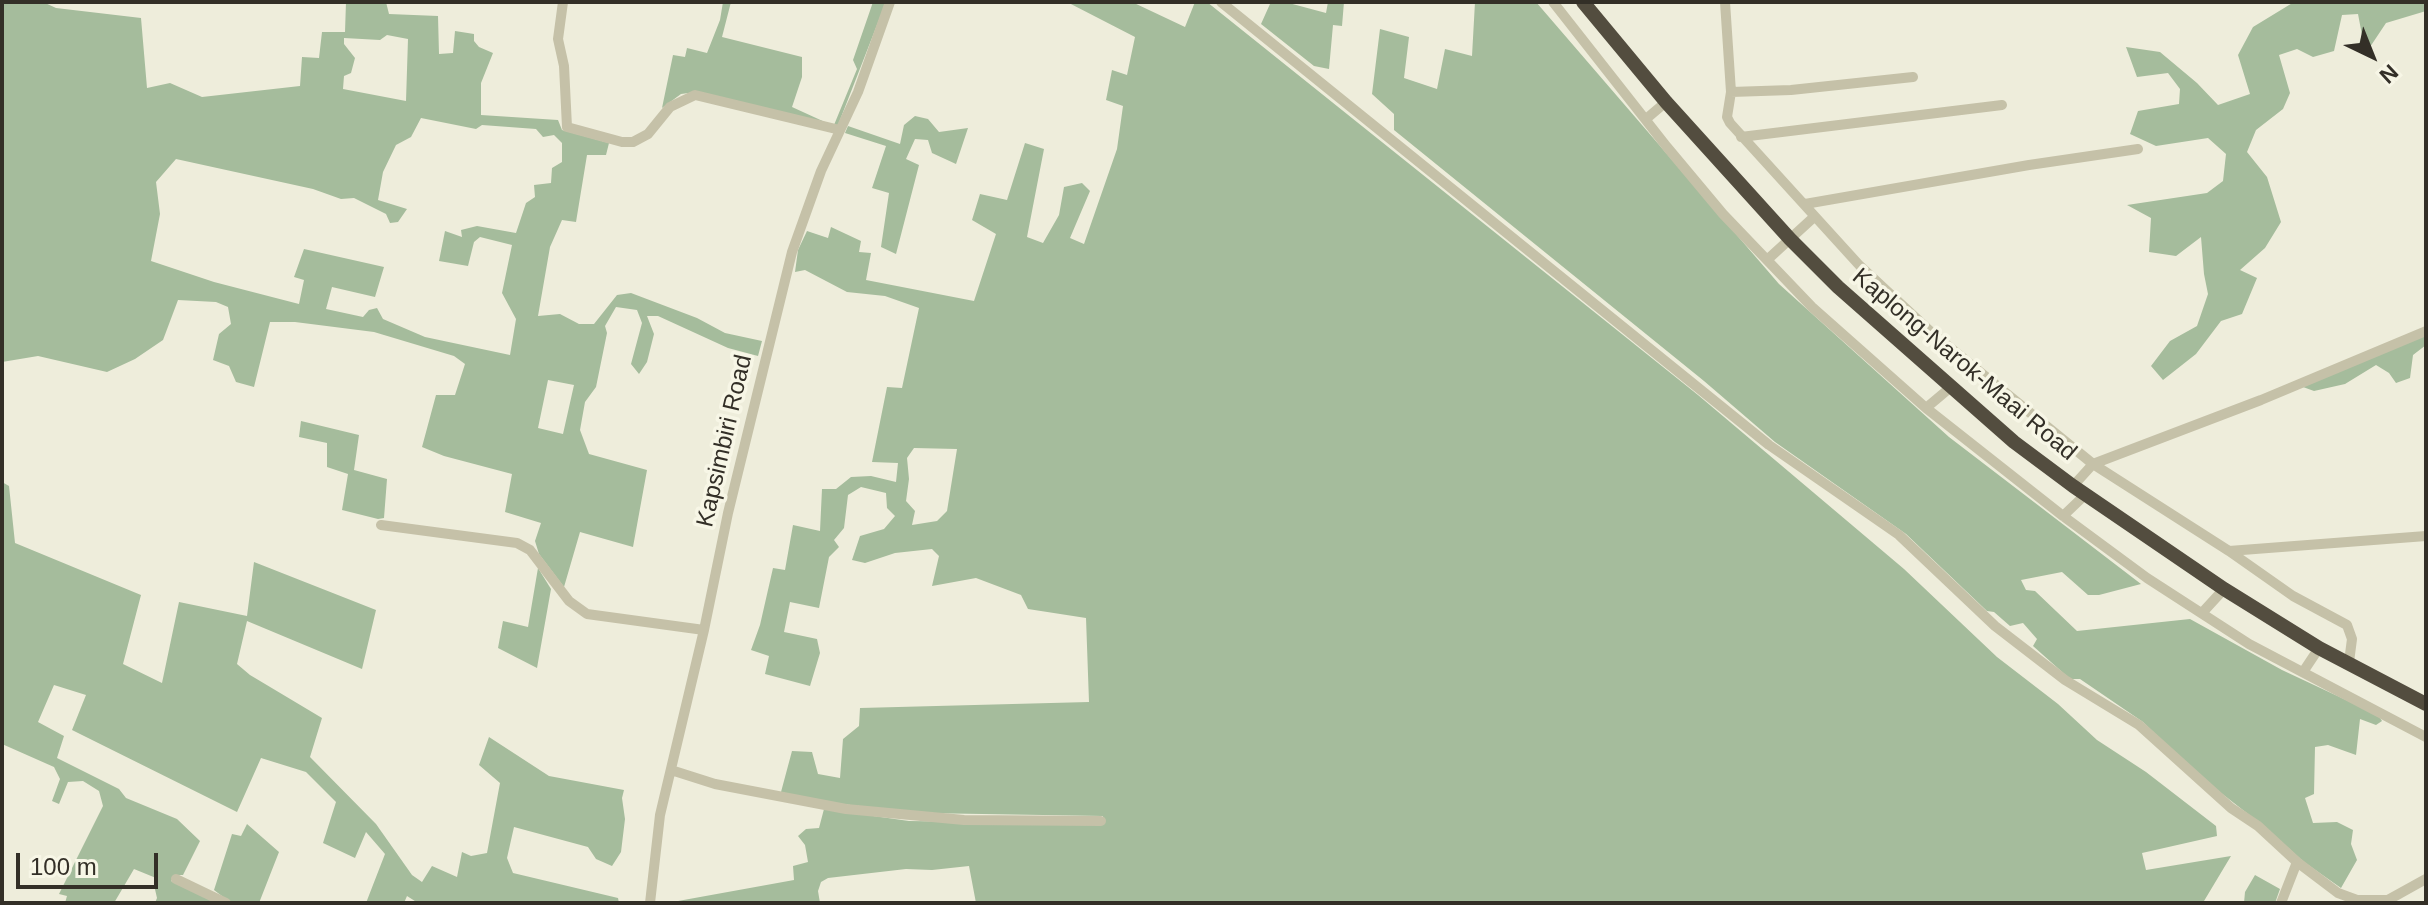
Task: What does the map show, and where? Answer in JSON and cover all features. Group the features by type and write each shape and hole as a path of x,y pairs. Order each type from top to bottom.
{"highway":[{"name":"Kaplong-Narok-Maai Road","path":"1583,2 1666,102 1790,239 1838,287 2014,442 2224,589 2319,648 2426,704"}],"street":[{"path":"563,2 558,39 564,66 567,127 622,142 633,142 648,134 670,107 695,95 840,130"},
{"name":"Kapsimbiri Road","path":"650,903 660,815 728,513 792,252 821,171 858,92 890,2"},
{"path":"1221,2 1769,445 1899,535 1995,626 2065,680 2139,725 2231,808 2258,826 2297,862 2338,893 2357,900 2388,900 2426,879"},
{"path":"1553,2 1723,214 1840,333 1926,408 2147,578 2249,644 2426,737"},
{"path":"1725,2 1731,92 1727,117 1741,137 1860,266 1932,333 2093,464 2293,596 2347,625 2352,639 2349,662"},
{"path":"1731,92 1791,90 1913,77"},
{"path":"1646,119 1666,102"},
{"path":"1741,137 2002,105"},
{"path":"1805,204 2138,149"},
{"path":"1767,260 1814,217"},
{"path":"2063,516 2093,464 2261,400 2426,331"},
{"path":"1926,408 1951,387"},
{"path":"381,525 517,543 530,550 569,601 587,614 704,630"},
{"path":"2229,551 2426,536"},
{"path":"2202,613 2224,589"},
{"path":"2303,672 2319,648"},
{"path":"671,770 715,784 846,809 964,820 1101,821"},
{"path":"2281,903 2297,862"},
{"path":"176,879 226,903"}],"green space":[{"path":"2,2 43,2 56,8 141,18 147,88 170,83 202,97 300,86 302,57 319,58 322,32 345,32 346,2 386,2 389,14 438,16 439,54 453,53 455,31 474,34 474,41 479,47 493,53 481,83 481,115 558,120 562,130 609,143 606,155 587,155 576,222 562,220 550,247 538,316 560,314 579,324 594,324 617,295 631,293 697,318 725,333 762,341 758,356 728,348 658,316 647,316 654,334 647,362 639,374 631,364 642,323 637,310 616,307 605,326 607,333 596,387 585,402 580,430 589,454 647,470 633,547 580,532 564,587 539,554 535,541 541,523 505,512 512,474 422,447 436,395 455,395 465,364 454,356 374,332 270,322 254,387 236,382 229,366 213,360 219,334 231,324 228,307 216,302 178,300 163,340 135,359 107,372 38,356 2,362","holes":["387,35 408,39 406,101 343,89 344,76 351,73 355,58 344,44 344,38 380,40","421,118 476,129 482,125 536,129 543,137 554,135 562,143 562,162 552,168 551,183 534,185 535,197 526,203 516,233 477,226 461,230 462,237 445,231 439,261 468,266 474,242 480,237 512,245 502,293 516,319 510,355 425,337 383,319 377,308 369,310 363,317 326,309 332,287 375,297 384,267 304,249 294,277 304,280 299,304 214,282 151,261 160,214 156,182 176,159 313,189 341,199 354,198 386,214 390,223 398,222 407,209 378,200 383,172 396,145 411,137","548,380 574,385 563,434 538,428"]},
{"path":"723,2 731,2 722,37 802,57 802,77 792,107 827,123 696,92 681,94 662,108 673,55 685,57 687,48 707,53 720,20"},
{"path":"873,2 886,2 838,125 834,125 857,69 853,60"},
{"path":"1067,2 1132,2 1185,27 1195,2 1207,2 1698,395 1904,569 1997,657 2058,704 2097,740 2146,772 2216,826 2217,836 2142,853 2146,870 2231,856 2204,901 976,903 969,866 828,878 821,882 818,891 820,903 667,903 794,880 793,866 808,862 805,845 798,836 806,829 819,828 824,809 909,821 1103,824 1103,816 922,813 824,802 781,792 792,751 812,752 818,774 840,778 843,739 859,726 860,708 1089,702 1086,618 1028,609 1021,595 976,578 932,586 939,556 932,549 895,553 865,563 852,560 860,536 884,529 895,516 887,508 886,493 861,487 848,495 844,528 834,540 839,547 829,557 819,608 790,602 784,632 817,639 820,653 810,686 765,674 769,656 751,650 773,568 785,570 793,525 820,531 822,489 836,489 851,477 871,476 896,482 898,463 872,462 887,387 902,388 919,308 885,296 847,292 805,270 795,272 798,250 807,231 828,238 831,227 861,241 859,252 871,253 866,280 974,301 996,234 972,220 980,194 1007,200 1025,143 1044,149 1027,237 1043,243 1059,215 1064,187 1082,183 1090,191 1070,238 1084,244 1117,149 1123,106 1106,100 1112,70 1127,75 1135,37","holes":["914,448 957,449 947,511 937,521 912,525 915,511 906,501 909,479 907,458"]},
{"path":"1285,2 1326,13 1328,2 1344,2 1342,26 1333,25 1329,69 1314,66 1261,24 1270,4"},
{"path":"1475,2 1536,2 1779,284 1949,437 2141,584 2088,595 2062,572 2021,580 2026,590 2035,591 2077,631 2190,619 2282,670 2378,715 2382,721 2376,725 2360,719 2356,755 2328,745 2315,747 2314,794 2305,798 2313,823 2337,822 2353,830 2351,844 2357,860 2341,888 2304,862 2198,775 2143,722 2080,679 2070,679 2033,646 2037,639 2023,623 2010,626 1994,612 1987,611 1906,534 1775,442 1394,130 1394,114 1372,94 1380,29 1409,37 1404,78 1437,89 1445,49 1472,56"},
{"path":"2294,2 2426,2 2426,11 2386,23 2370,47 2357,50 2362,35 2358,14 2342,15 2334,51 2313,57 2297,49 2279,55 2290,93 2283,109 2256,130 2247,152 2267,177 2281,222 2265,248 2240,270 2257,278 2242,314 2221,321 2196,354 2163,380 2151,366 2170,341 2197,326 2208,294 2201,237 2176,256 2149,252 2151,218 2127,205 2207,193 2223,181 2226,154 2208,138 2156,146 2130,134 2138,111 2179,104 2180,89 2168,73 2137,77 2126,47 2160,52 2218,105 2250,94 2238,55 2253,27"},
{"path":"915,116 928,119 939,132 968,128 956,164 932,153 928,140 915,139 906,159 919,165 896,254 881,247 889,193 872,188 886,146 845,133 848,126 900,144 904,125"},
{"path":"2426,334 2426,345 2413,355 2410,378 2396,383 2389,373 2376,365 2345,384 2314,391 2303,387"},
{"path":"301,421 359,435 354,470 387,479 384,518 342,510 348,474 327,467 327,443 299,437"},
{"path":"2,482 9,486 15,543 141,595 123,664 162,683 179,602 247,616 254,562 376,610 362,669 247,621 237,664 322,718 310,757 376,824 412,875 422,882 432,866 457,877 462,852 471,856 487,853 500,783 479,765 489,737 549,776 624,790 625,819 621,852 612,866 596,859 588,847 514,827 507,858 513,873 618,898 619,903 418,903 407,896 404,903 366,903 385,854 366,832 355,858 323,843 336,802 306,772 261,758 237,812 72,730 86,695 54,685 38,722 64,736 57,758 119,789 126,798 177,819 200,841 183,875 175,875 171,881 219,903 155,903 156,878 134,869 114,903 65,903 67,896 59,894 103,806 99,791 83,781 68,782 59,804 52,801 60,779 54,767 2,744"},
{"path":"538,568 551,589 537,668 498,648 503,621 528,627"},
{"path":"247,824 279,852 259,903 231,903 214,890 232,834 241,836"},
{"path":"2255,875 2280,889 2275,903 2244,903 2245,892"}]}
